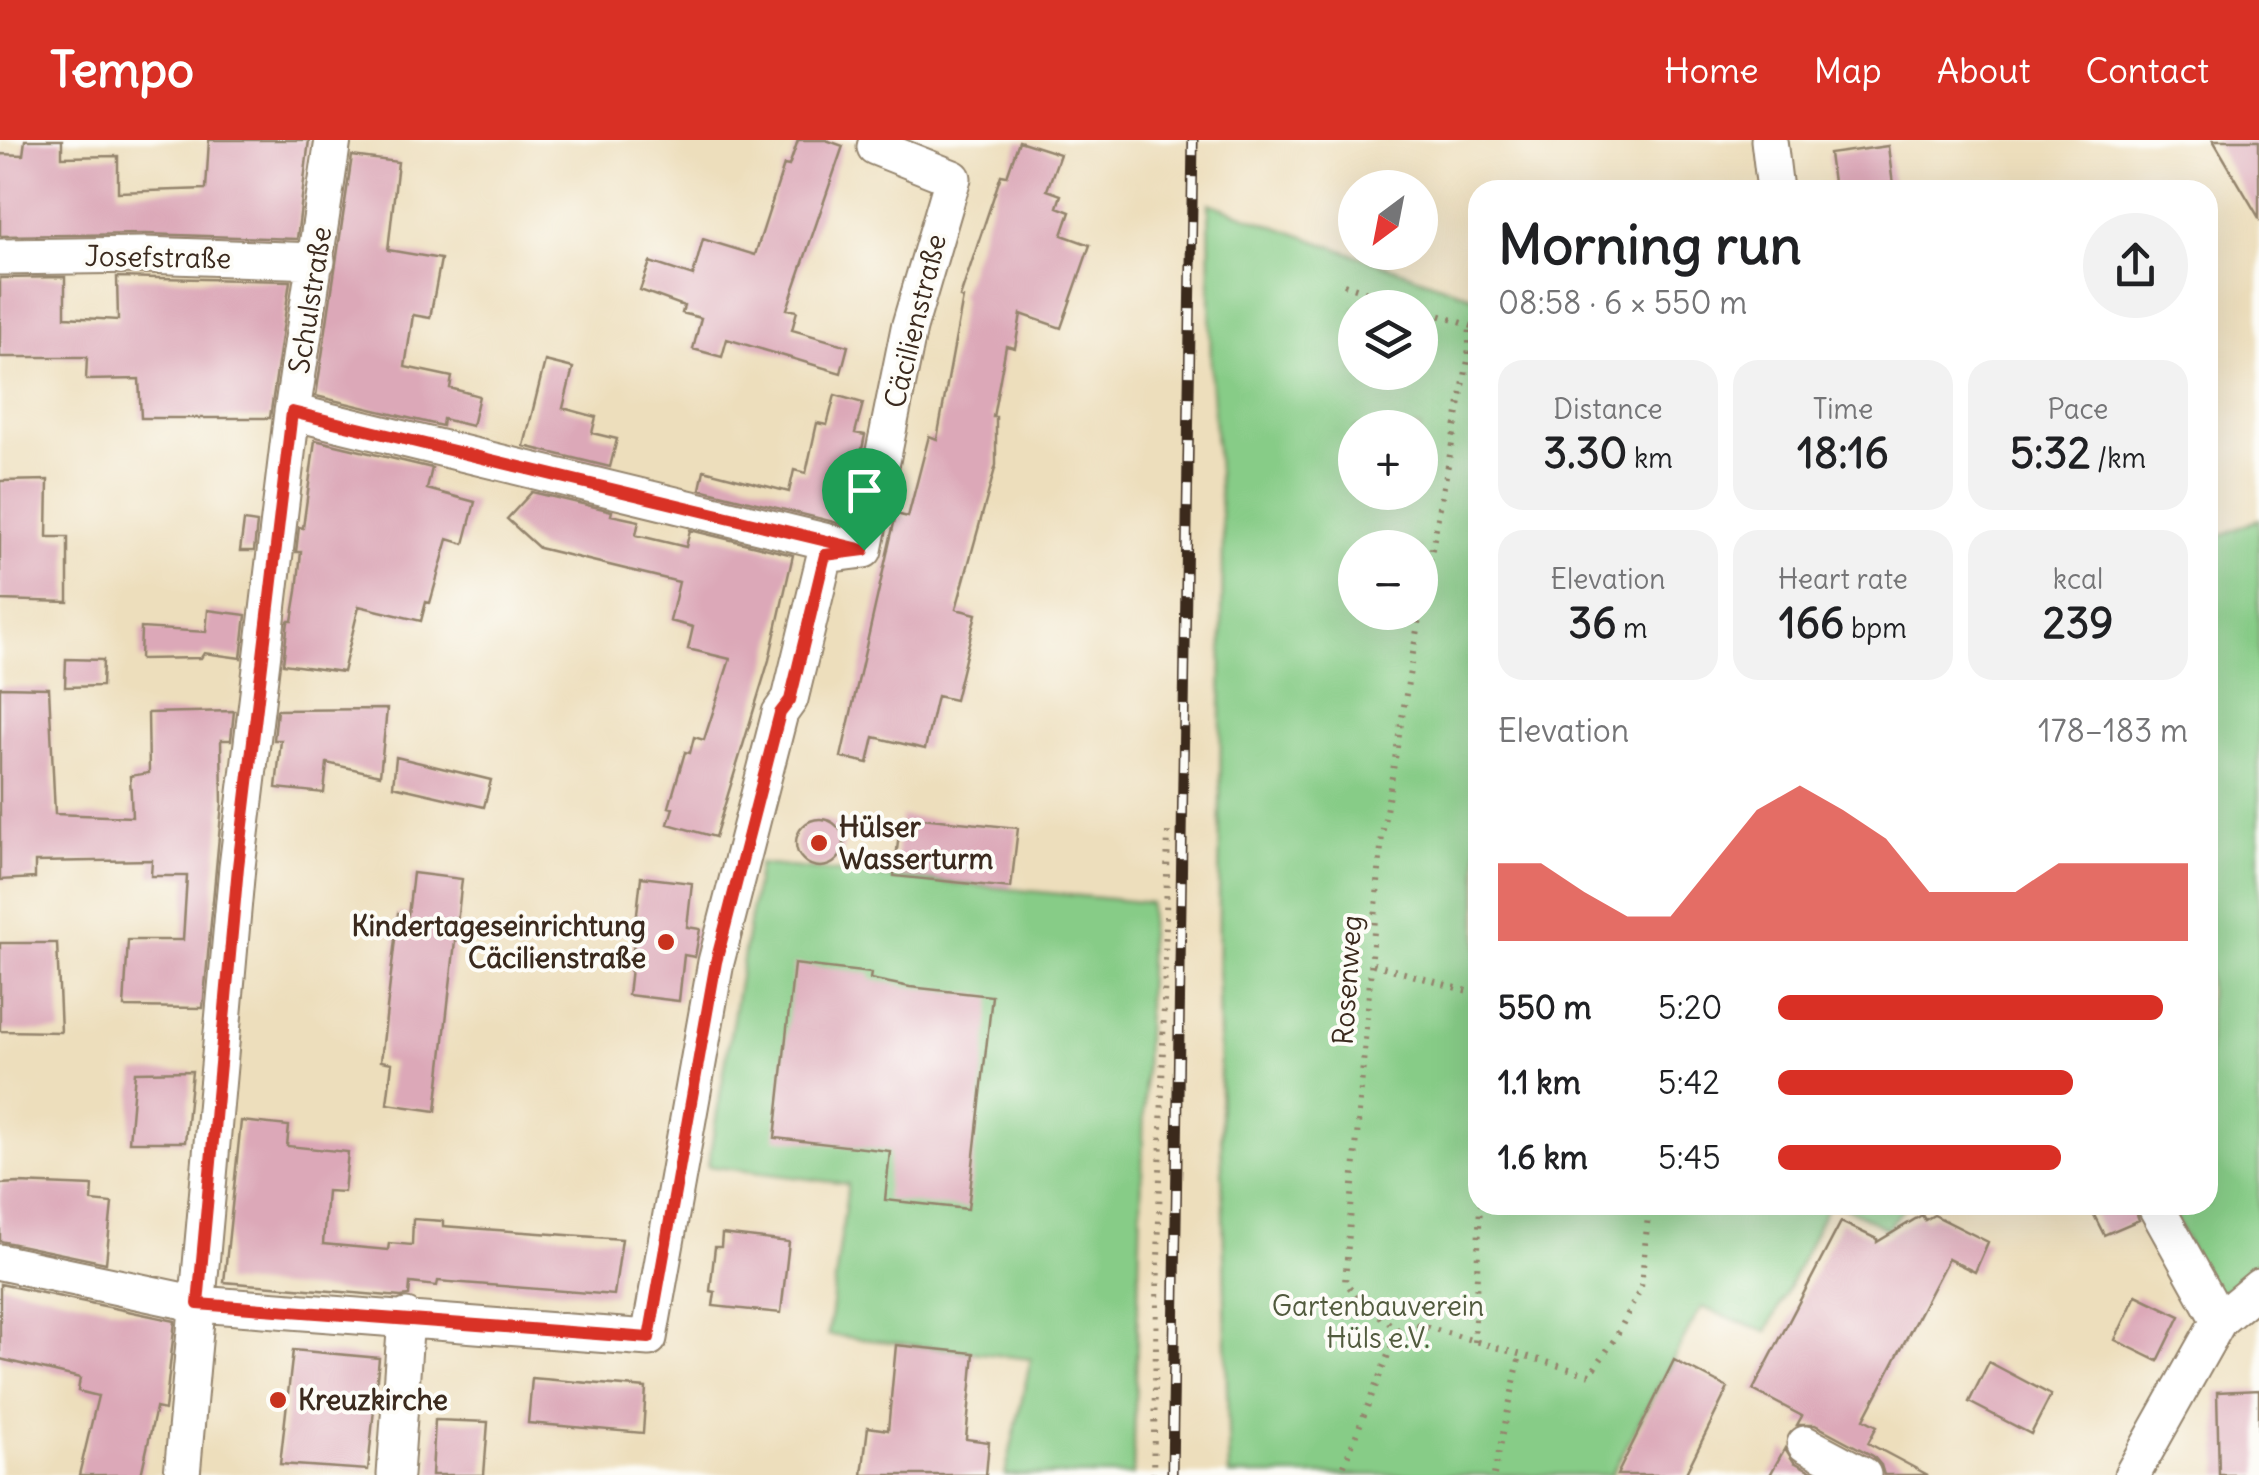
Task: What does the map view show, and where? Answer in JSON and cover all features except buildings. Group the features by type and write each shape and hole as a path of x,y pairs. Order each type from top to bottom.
{"street":[{"name":"Schulstraße","path":"182,1475 238,867 292,412 333,140"},
{"name":"Cäcilienstraße","path":"864,550 909,328 953,178 875,147 878,140"},
{"path":"1769,140 1774,180"},
{"name":"Josefstraße","path":"0,257 144,255 317,261"},
{"path":"292,412 864,550"},
{"path":"0,1262 198,1304 649,1338 716,962 780,713 790,700 825,555 864,550"},
{"path":"2161,1215 2219,1320"},
{"path":"2132,1475 2219,1320 2259,1288"},
{"path":"395,1475 406,1317"},
{"path":"1805,1444 1863,1475"}],"path":[{"path":"1344,284 1362,290"},
{"path":"1438,315 1468,325"},
{"name":"Rosenweg","path":"1436,530 1468,360"},
{"name":"Rosenweg","path":"1398,1330 1364,1304 1345,1282 1382,835 1417,630"},
{"path":"1153,1475 1168,831"},
{"path":"1372,964 1468,991"},
{"path":"1474,1342 1480,1215"},
{"path":"1340,1475 1398,1330 1410,1322 1590,1376 1641,1288 1648,1215"},
{"path":"1494,1475 1520,1354"}],"green space":[{"name":"Gartenbauverein Hüls e.V.","path":"1209,203 1338,249 1338,270 1398,270 1468,295 1468,1215 1823,1215 1767,1332 1701,1307 1611,1475 1229,1475 1218,988 1223,539 1211,377"},
{"path":"2259,519 2259,1262 2214,1301 2175,1215 2218,1215 2218,537"},
{"path":"759,864 1150,903 1133,1475 1005,1475 1031,1359 828,1335 848,1184 708,1166"},
{"path":"1860,1215 1898,1215 1887,1229"}],"railway":[{"path":"1172,1475 1193,140"}],"place":[{"name":"Hülser Wasserturm","path":"819,843"},
{"name":"Kindertageseinrichtung Cäcilienstraße","path":"666,942"},
{"name":"Kreuzkirche","path":"278,1400"}],"route":[{"path":"292,412 864,550 825,555 790,700 780,713 716,962 649,1338 198,1304 238,867 292,412"}]}
